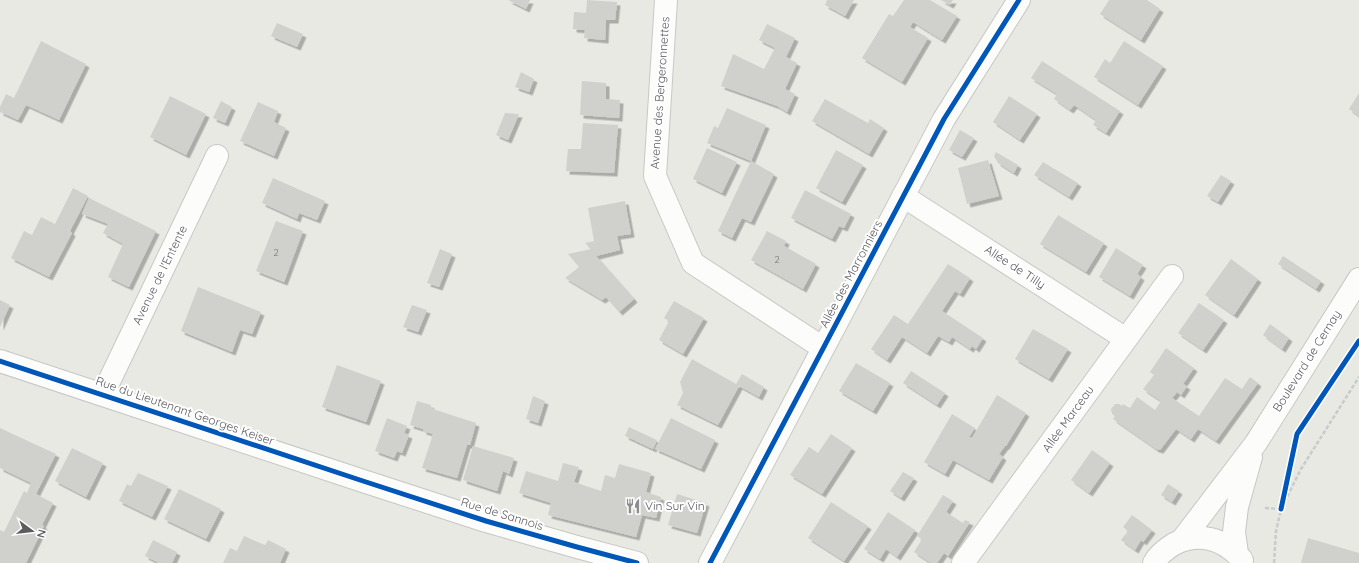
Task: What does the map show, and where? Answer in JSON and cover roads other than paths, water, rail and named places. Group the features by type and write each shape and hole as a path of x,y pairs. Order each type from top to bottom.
{"street":[{"name":"Avenue des Bergeronnettes","path":"666,0 655,176 694,263 823,348"},
{"name":"Allée des Marronniers","path":"710,563 944,119 1019,0"},
{"name":"Avenue de l'Entente","path":"103,394 217,156"},
{"name":"Allée de Tilly","path":"903,196 1126,339"},
{"name":"Allée Marceau","path":"963,563 1172,276"},
{"name":"Boulevard de Cernay","path":"1182,540 1256,443 1359,279"},
{"name":"Rue du Lieutenant Georges Keiser","path":"0,361 363,481"},
{"name":"Boulevard de Cernay","path":"1240,558 1234,532 1237,507 1256,443"},
{"name":"Rue de Sannois","path":"363,481 494,523 632,563"},
{"path":"1154,563 1167,548 1182,540 1193,538 1211,539 1227,546 1240,558"}],"place":[{"name":"Vin Sur Vin","path":"633,506"}]}
